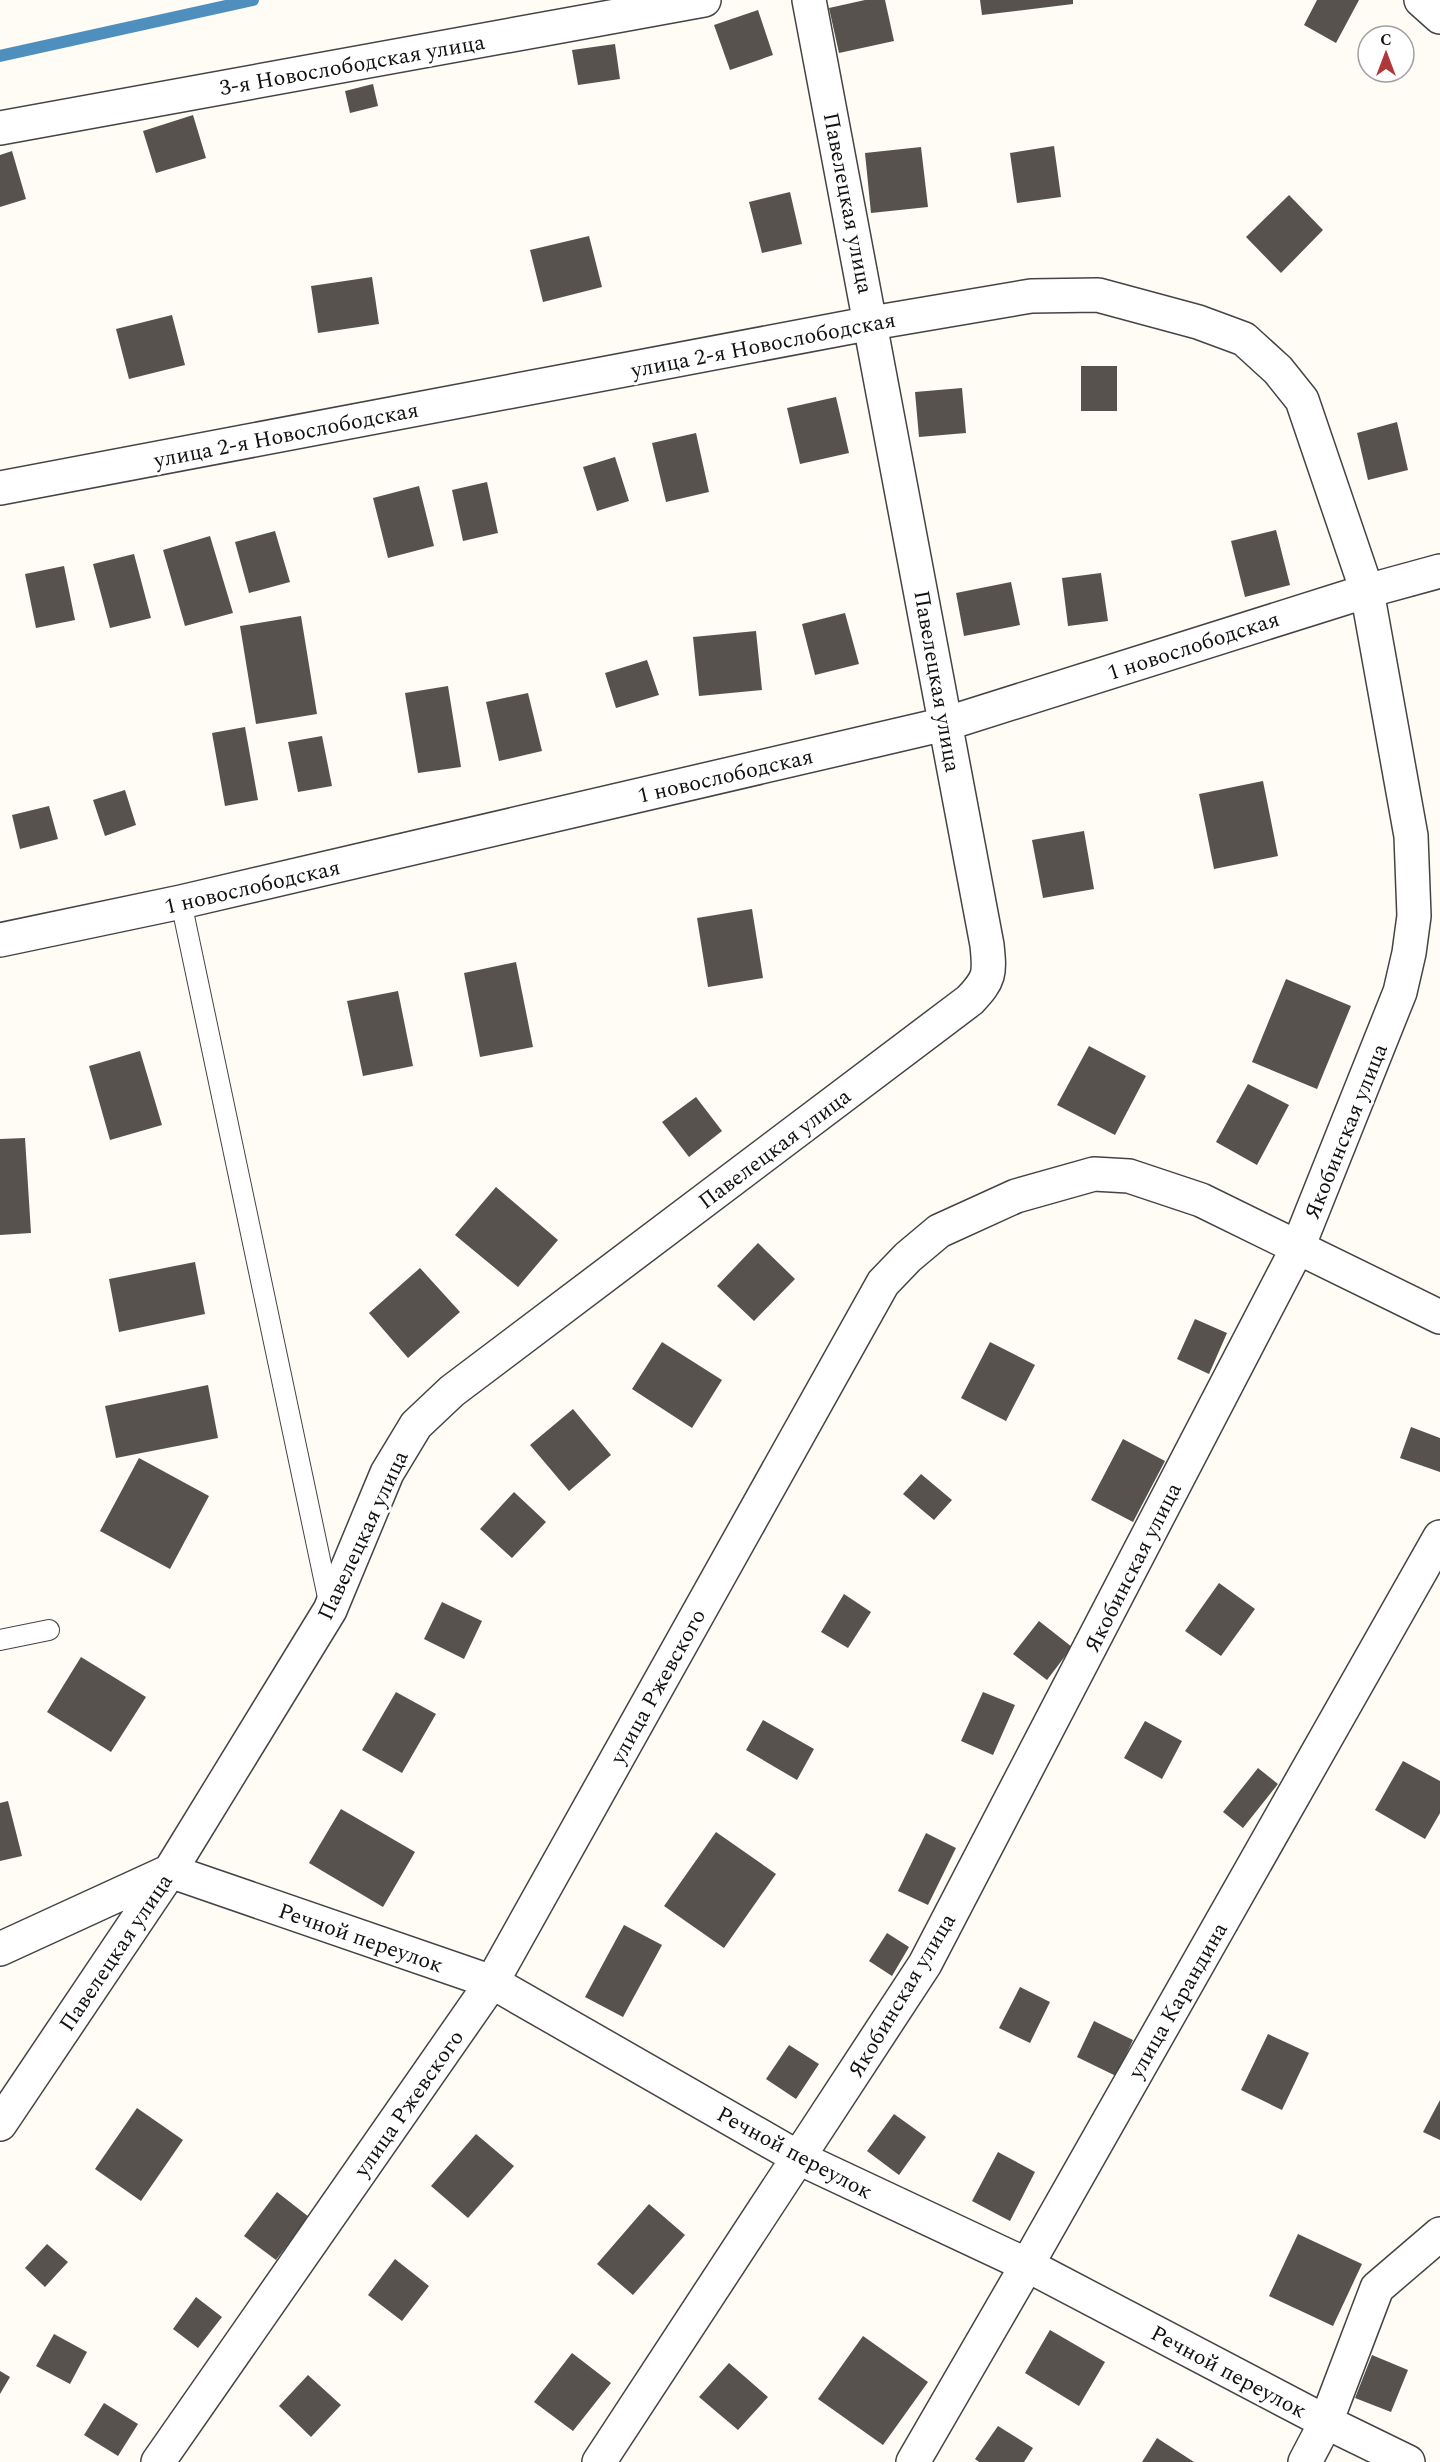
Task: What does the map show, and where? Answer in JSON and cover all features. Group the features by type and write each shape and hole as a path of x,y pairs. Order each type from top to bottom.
{"street":[{"name":"3-я Новослободская улица","path":"0,128 704,0"},
{"name":"Павелецкая улица","path":"0,2124 170,1871 330,1610 387,1473 416,1425 452,1391 970,1000 986,983 989,974 987,945 872,323 809,0"},
{"path":"1421,0 1440,17"},
{"name":"улица 2-я Новослободская","path":"0,488 872,323 1031,296 1098,295 1198,322 1244,339 1278,370 1302,399 1367,591"},
{"name":"1 новослободская","path":"0,940 181,902 945,724 1367,591 1440,571"},
{"name":"Якобинская улица","path":"599,2462 925,1964 1298,1247 1400,992 1414,916 1411,836 1367,591"},
{"name":"улица Ржевского","path":"158,2462 492,1982 883,1282 908,1257 939,1232 1016,1196 1094,1174 1129,1176 1201,1200 1440,1317"},
{"name":"улица Карандина","path":"913,2462 1440,1537"},
{"path":"0,1949 170,1871"},
{"name":"Речной переулок","path":"170,1871 492,1982 799,2158 1027,2265 1326,2422 1408,2462"},
{"path":"1305,2462 1326,2422 1377,2288 1440,2234"}],"lane":[{"path":"181,902 330,1610"},
{"path":"0,1640 49,1630"}],"building":[{"path":"865,0 885,0 894,41 839,53 829,8"},
{"path":"980,0 1073,0 1073,4 982,15"},
{"path":"1317,0 1359,0 1336,43 1304,25"},
{"path":"758,10 773,55 730,70 714,25"},
{"path":"615,44 620,79 578,85 572,50"},
{"path":"373,84 378,106 350,113 345,91"},
{"path":"193,115 206,158 156,173 143,131"},
{"path":"1054,146 1061,197 1017,203 1010,153"},
{"path":"921,147 928,207 871,213 865,153"},
{"path":"12,151 26,199 0,207 0,155"},
{"path":"790,192 802,244 762,253 749,202"},
{"path":"1289,195 1323,230 1281,273 1246,237"},
{"path":"589,236 602,287 543,302 530,250"},
{"path":"372,277 379,324 318,333 311,286"},
{"path":"172,315 185,365 129,379 116,329"},
{"path":"1081,366 1117,366 1117,411 1081,411"},
{"path":"962,388 966,433 919,437 915,392"},
{"path":"836,397 849,453 800,464 787,408"},
{"path":"1397,422 1408,470 1368,480 1357,433"},
{"path":"696,433 709,492 666,502 652,443"},
{"path":"615,457 629,501 597,511 583,467"},
{"path":"487,482 498,533 463,541 452,490"},
{"path":"419,486 434,546 388,558 373,498"},
{"path":"1276,530 1290,585 1245,597 1231,541"},
{"path":"275,531 290,582 249,593 235,542"},
{"path":"210,536 233,613 185,626 163,550"},
{"path":"134,554 151,618 110,628 93,564"},
{"path":"64,566 75,620 36,628 25,574"},
{"path":"1101,573 1108,621 1068,626 1062,578"},
{"path":"1011,582 1020,625 964,636 956,593"},
{"path":"845,613 859,664 815,675 802,624"},
{"path":"301,616 317,714 256,724 240,626"},
{"path":"756,631 762,690 699,696 693,637"},
{"path":"647,660 659,695 616,708 605,673"},
{"path":"448,686 461,767 418,773 405,693"},
{"path":"528,693 542,751 499,761 486,702"},
{"path":"245,727 258,800 225,806 212,733"},
{"path":"322,736 332,786 298,792 288,742"},
{"path":"1263,781 1278,856 1214,869 1199,794"},
{"path":"125,790 136,825 105,836 93,800"},
{"path":"49,806 58,839 20,849 12,815"},
{"path":"1084,831 1094,889 1043,898 1032,840"},
{"path":"752,909 763,978 708,987 697,918"},
{"path":"516,962 533,1047 480,1057 464,973"},
{"path":"1286,979 1351,1006 1317,1089 1252,1062"},
{"path":"398,991 413,1066 363,1076 347,1001"},
{"path":"1089,1046 1146,1076 1115,1135 1057,1105"},
{"path":"140,1051 162,1125 110,1140 89,1066"},
{"path":"1248,1084 1289,1105 1257,1165 1216,1142"},
{"path":"696,1097 722,1131 689,1157 662,1122"},
{"path":"25,1138 31,1233 0,1235 0,1139"},
{"path":"496,1187 558,1240 518,1287 455,1235"},
{"path":"758,1243 795,1279 754,1321 717,1286"},
{"path":"195,1262 205,1314 119,1332 109,1279"},
{"path":"420,1268 460,1312 408,1358 369,1313"},
{"path":"1195,1319 1227,1333 1209,1374 1177,1359"},
{"path":"662,1342 722,1380 692,1428 632,1389"},
{"path":"990,1342 1035,1365 1006,1421 961,1398"},
{"path":"208,1385 218,1438 116,1458 105,1406"},
{"path":"573,1409 611,1455 569,1491 530,1445"},
{"path":"1411,1427 1440,1438 1440,1472 1400,1458"},
{"path":"1123,1439 1165,1461 1133,1522 1091,1500"},
{"path":"139,1458 209,1496 170,1569 100,1531"},
{"path":"921,1474 952,1500 934,1520 903,1494"},
{"path":"514,1492 546,1522 512,1558 480,1529"},
{"path":"1219,1583 1255,1609 1221,1656 1185,1631"},
{"path":"844,1594 871,1612 848,1648 821,1632"},
{"path":"442,1602 482,1621 464,1659 424,1639"},
{"path":"1039,1621 1072,1647 1047,1680 1013,1654"},
{"path":"81,1657 146,1697 111,1752 47,1712"},
{"path":"396,1692 436,1714 402,1773 362,1750"},
{"path":"983,1692 1015,1705 993,1755 961,1741"},
{"path":"763,1720 814,1749 797,1780 746,1750"},
{"path":"1145,1721 1182,1741 1162,1779 1124,1758"},
{"path":"1403,1761 1440,1781 1440,1813 1425,1839 1375,1810"},
{"path":"1258,1768 1278,1784 1243,1828 1223,1812"},
{"path":"8,1801 22,1856 0,1861 0,1803"},
{"path":"341,1809 415,1852 383,1907 309,1863"},
{"path":"716,1832 776,1874 724,1948 664,1906"},
{"path":"926,1833 956,1848 928,1905 898,1891"},
{"path":"624,1925 662,1945 623,2017 585,1997"},
{"path":"887,1933 909,1947 892,1976 869,1961"},
{"path":"1020,1987 1050,2002 1030,2043 999,2028"},
{"path":"1094,2021 1133,2040 1116,2076 1077,2057"},
{"path":"1268,2034 1309,2053 1282,2110 1241,2090"},
{"path":"789,2045 819,2064 796,2099 766,2079"},
{"path":"1440,2100 1440,2140 1423,2132"},
{"path":"137,2108 183,2140 141,2201 95,2169"},
{"path":"894,2114 926,2137 899,2175 867,2151"},
{"path":"476,2134 514,2166 468,2218 431,2186"},
{"path":"998,2152 1035,2172 1010,2221 972,2201"},
{"path":"277,2192 309,2217 276,2260 244,2236"},
{"path":"649,2204 685,2235 633,2295 597,2264"},
{"path":"1298,2234 1362,2264 1333,2326 1269,2296"},
{"path":"47,2244 68,2262 45,2287 25,2268"},
{"path":"395,2259 429,2286 402,2321 368,2295"},
{"path":"196,2297 222,2317 198,2348 173,2329"},
{"path":"1050,2330 1105,2362 1079,2406 1025,2373"},
{"path":"54,2334 87,2352 70,2384 36,2366"},
{"path":"863,2336 928,2382 883,2445 818,2399"},
{"path":"572,2353 611,2383 573,2431 534,2402"},
{"path":"1372,2355 1408,2370 1391,2412 1355,2398"},
{"path":"729,2363 768,2397 738,2430 699,2397"},
{"path":"0,2371 10,2377 0,2394"},
{"path":"308,2375 341,2405 311,2437 279,2406"},
{"path":"104,2403 138,2424 118,2456 84,2435"},
{"path":"998,2426 1033,2448 1024,2462 979,2462 975,2459"},
{"path":"1157,2438 1194,2462 1142,2462"}],"waterway":[{"path":"0,56 253,0"}]}
